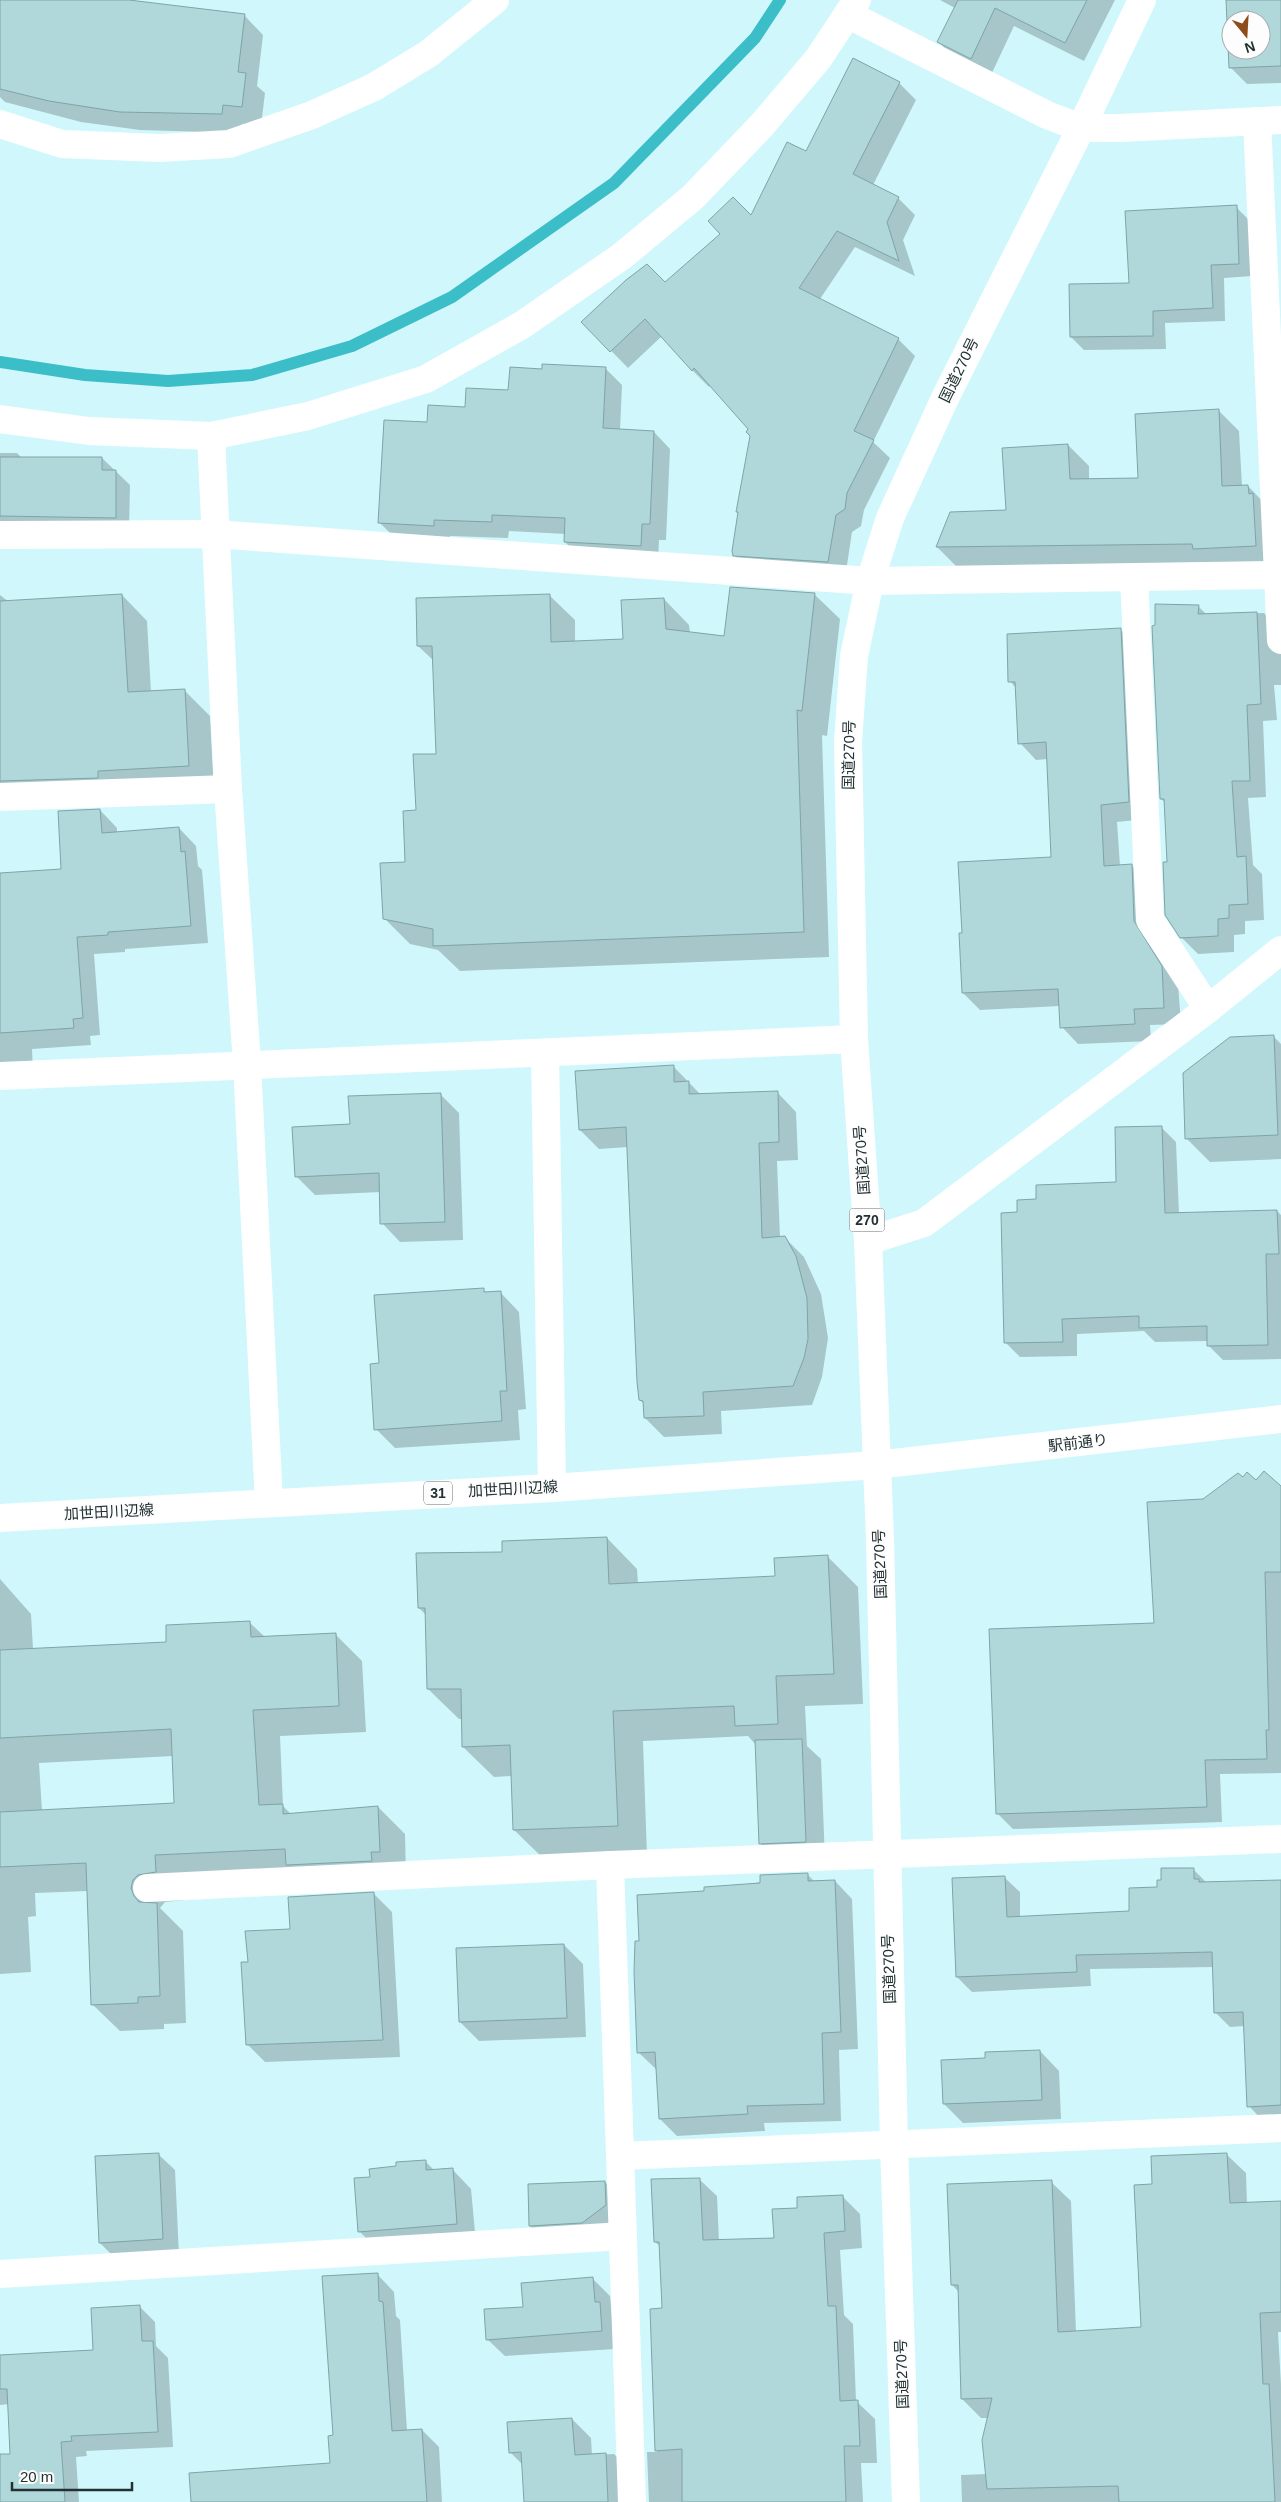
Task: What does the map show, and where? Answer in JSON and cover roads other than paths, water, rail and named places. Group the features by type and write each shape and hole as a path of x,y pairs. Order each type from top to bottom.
{"main road":[{"path":"0,124 62,144 159,148 229,144 312,115 374,87 428,54 495,0"},
{"name":"国道270号","path":"906,2502 886,1854 880,1539 868,1241 854,1039 848,742 854,656 870,581 890,518 946,396 1081,128 1142,0"},
{"path":"0,419 88,431 211,436 308,416 426,379 522,325 622,256 693,197 762,125 818,59 853,7 1047,115 1081,128 1120,128 1269,120 1281,640"},
{"path":"211,436 214,534 228,789 247,1064 269,1502"},
{"path":"0,535 214,534 870,581 1278,575"},
{"path":"1134,577 1150,920 1208,1009"},
{"path":"0,797 228,789"},
{"path":"868,1241 924,1223 1208,1009 1281,950"},
{"path":"0,1076 854,1039"},
{"path":"546,1053 552,1488"},
{"name":"駅前通り","path":"876,1465 1281,1420"},
{"name":"加世田川辺線","path":"0,1518 552,1488 876,1465"},
{"path":"147,1888 610,1865 1281,1839"},
{"path":"610,1865 632,2502"},
{"path":"620,2156 1281,2128"},
{"path":"0,2274 623,2236"}],"waterway":[{"path":"0,362 85,375 168,381 252,375 352,346 452,297 614,183 755,38 780,0"}]}
